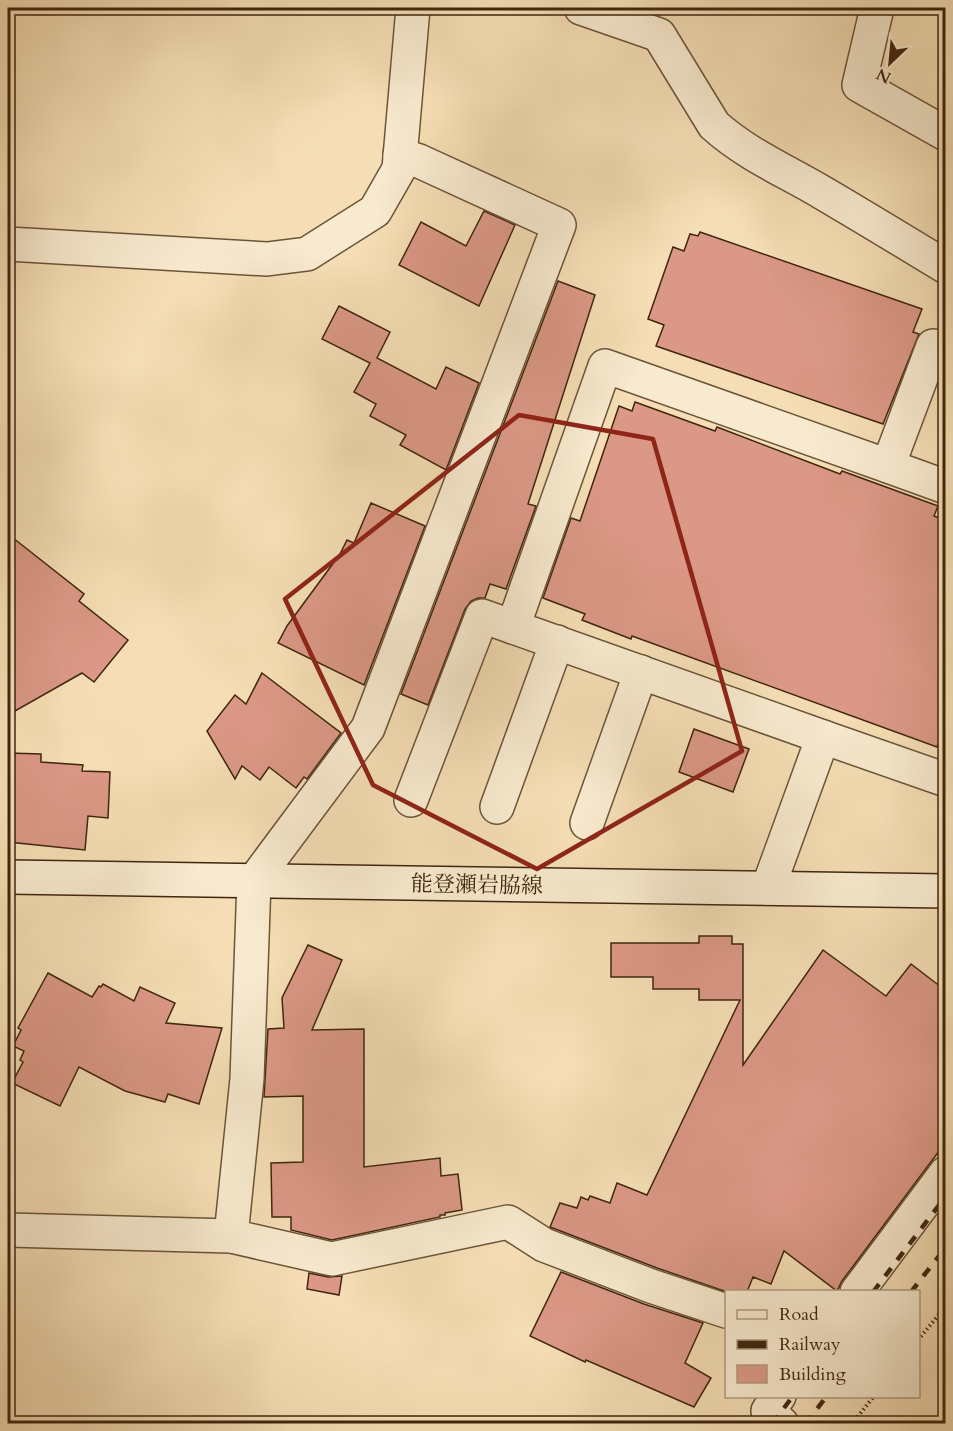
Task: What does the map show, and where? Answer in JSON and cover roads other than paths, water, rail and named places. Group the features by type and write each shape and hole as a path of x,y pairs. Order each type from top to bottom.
{"street":[{"path":"8,244 267,259 307,254 375,211 399,169 413,8"},
{"path":"581,8 659,35 714,125 724,134 745,150 822,192 945,267"},
{"path":"877,8 859,85 945,134"},
{"path":"231,1236 247,1079 254,881 368,728 559,225 419,161 400,155"},
{"path":"888,466 933,346"},
{"path":"513,627 605,366 945,487"},
{"path":"411,800 482,616 945,780"},
{"path":"497,807 557,642"},
{"path":"587,823 641,672"},
{"path":"768,888 823,737"},
{"name":"能登瀬岩脇線","path":"8,877 945,891"},
{"path":"858,1290 945,1173"},
{"path":"8,1230 231,1236 332,1258 508,1222 544,1245 651,1286 725,1311"},
{"path":"778,1398 768,1411 782,1424"}],"railway":[{"path":"875,1290 946,1196"},
{"path":"913,1290 946,1247"},
{"path":"772,1424 792,1398"},
{"path":"805,1424 825,1398"}]}
